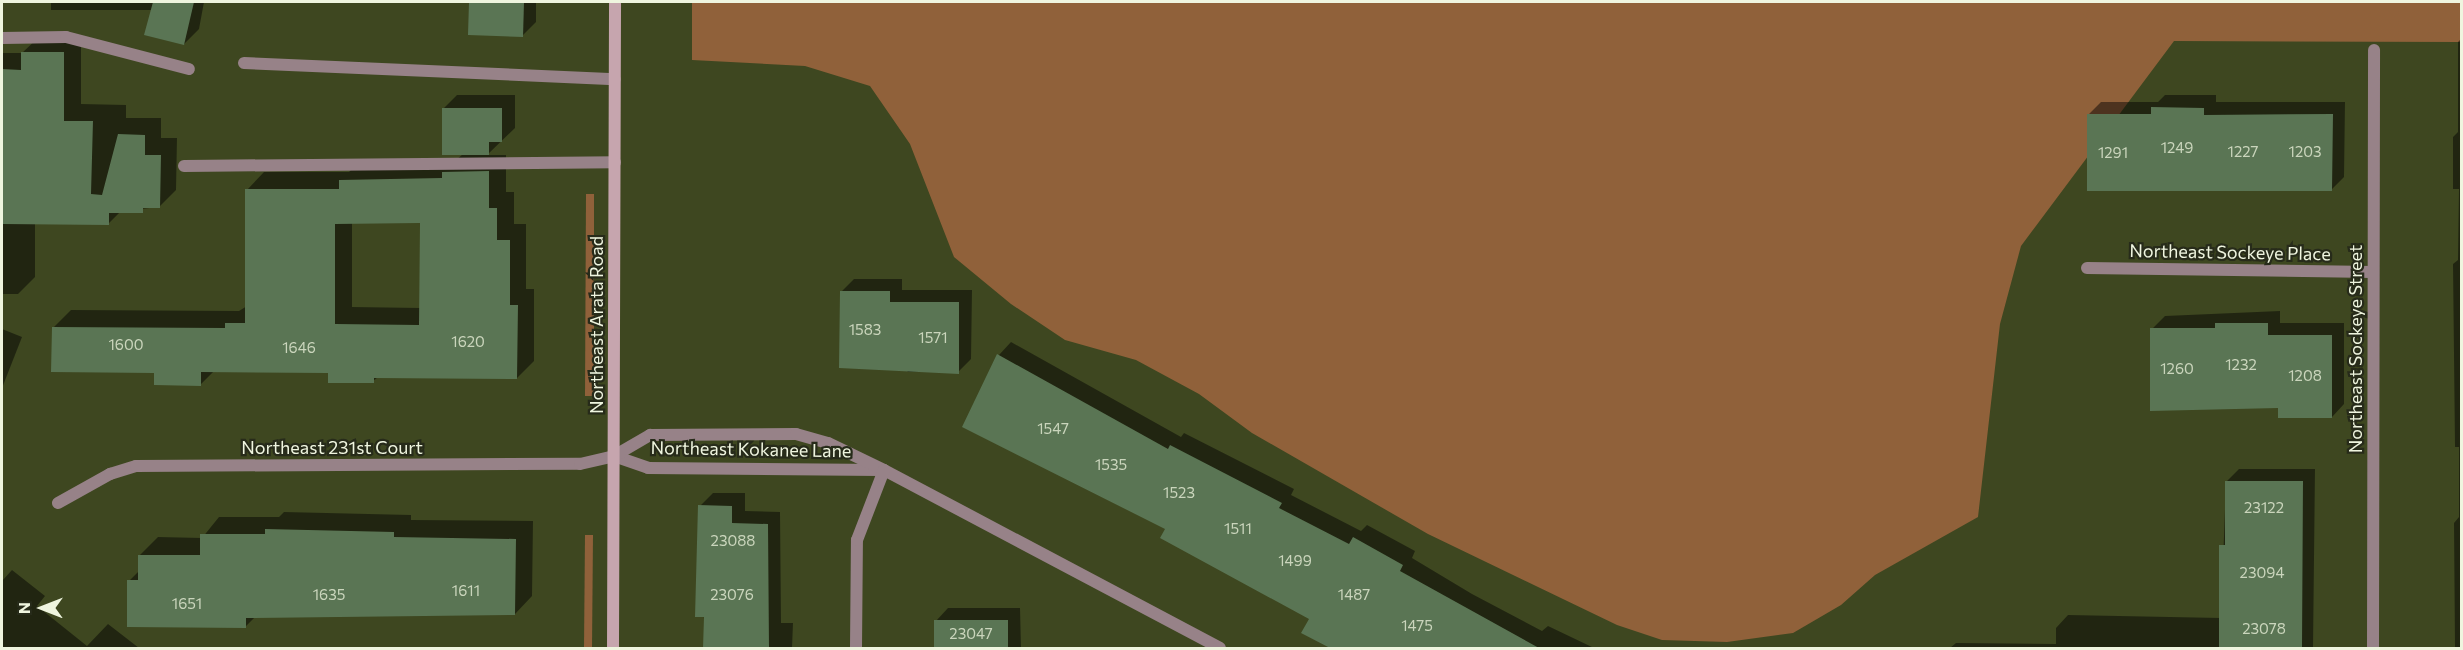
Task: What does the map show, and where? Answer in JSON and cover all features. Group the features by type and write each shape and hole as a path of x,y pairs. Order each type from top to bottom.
{"street":[{"name":"Northeast Arata Road","path":"613,648 615,2"},
{"path":"2,38 66,38 189,69"},
{"name":"Northeast Sockeye Street","path":"2373,648 2374,50"},
{"path":"244,63 615,79"},
{"path":"184,166 615,162"},
{"name":"Northeast Sockeye Place","path":"2087,268 2373,272"},
{"name":"Northeast Kokanee Lane","path":"614,456 650,435 796,434 828,443 884,470 1220,648"},
{"name":"Northeast Kokanee Lane","path":"614,456 648,468 884,470"},
{"name":"Northeast 231st Court","path":"58,503 110,474 136,466 580,464 614,456"},
{"path":"856,648 857,540 884,470"}],"shaded area":[{"path":"692,2 2461,2 2462,42 2174,41 2021,246 2000,324 1978,517 1875,575 1841,605 1793,633 1727,642 1662,640 1617,625 1428,534 1252,433 1199,394 1136,360 1065,340 1011,304 954,257 910,144 870,86 805,66 692,60"},
{"path":"586,194 594,194 594,396 585,396"},
{"path":"585,535 593,535 592,648 584,648"}],"building":[{"path":"153,2 194,2 184,45 144,35"},
{"path":"469,2 524,2 523,37 468,35"},
{"path":"21,52 64,52 64,121 93,121 91,194 102,195 118,134 145,135 145,155 161,155 160,208 143,208 143,213 109,213 109,225 2,224 2,69 21,70"},
{"path":"2151,107 2204,108 2204,115 2333,114 2332,191 2087,191 2087,114 2151,114"},
{"path":"442,108 502,108 502,142 489,142 489,155 442,155"},
{"path":"489,171 489,208 497,208 497,240 510,240 510,305 518,305 517,379 374,378 374,383 328,383 328,373 201,372 201,386 154,385 154,373 51,372 52,327 225,328 225,323 245,323 245,189 339,189 339,180 442,178 442,172","holes":["420,223 419,325 335,324 335,224"]},
{"path":"840,291 890,291 890,302 959,302 959,374 839,368"},
{"path":"2215,323 2268,323 2268,335 2332,335 2332,418 2278,418 2278,408 2150,411 2150,328 2215,328"},
{"path":"997,354 1168,449 1170,445 1282,503 1279,508 1349,544 1353,537 1403,565 1400,571 1539,648 1330,648 1301,633 1309,619 1160,538 1165,529 962,427"},
{"path":"2225,481 2303,481 2302,648 2219,648 2219,545 2225,545"},
{"path":"698,505 732,506 732,523 768,524 769,648 703,648 704,617 695,617"},
{"path":"265,529 394,532 394,537 516,539 515,615 246,618 246,628 127,627 127,580 138,580 138,555 200,555 200,534 265,534"},
{"path":"934,620 1008,620 1008,648 934,648"}]}
